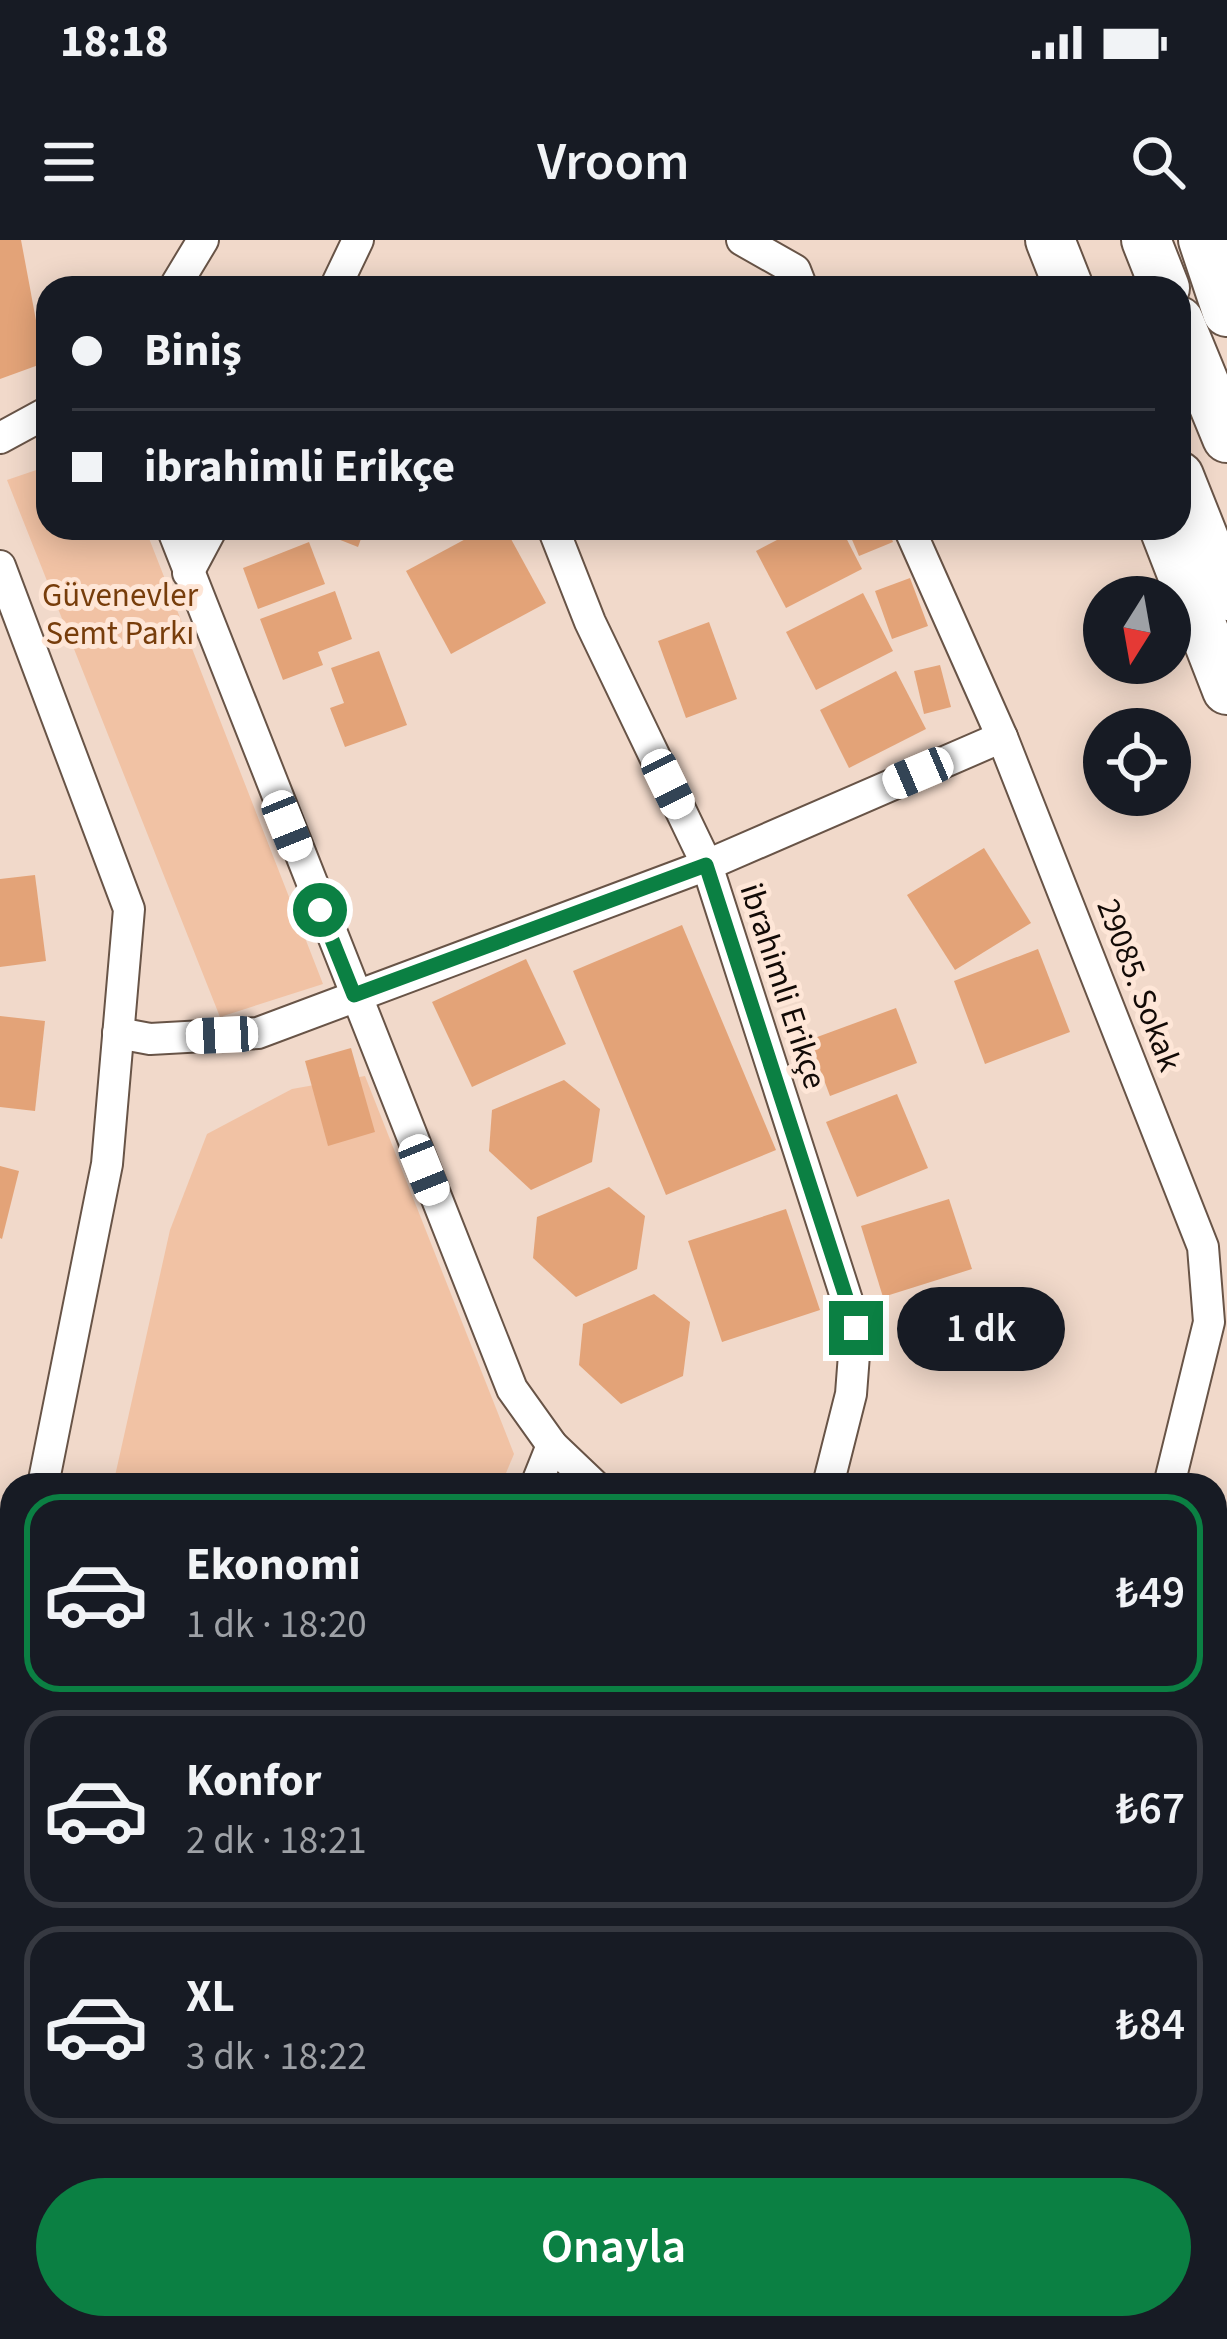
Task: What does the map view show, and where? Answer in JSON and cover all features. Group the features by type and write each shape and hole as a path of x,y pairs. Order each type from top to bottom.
{"main road":[{"path":"1050,240 1064,276"},
{"path":"1085,240 1098,276"},
{"path":"1146,240 1161,276"},
{"path":"1203,240 1227,312"},
{"path":"1191,350 1227,438"},
{"path":"1191,506 1227,596"},
{"path":"1169,540 1227,690"}],"street":[{"path":"181,276 203,240"},
{"path":"341,276 358,240"},
{"path":"742,240 795,270 797,276"},
{"path":"0,438 36,418"},
{"path":"176,540 512,1389 552,1444 582,1473"},
{"path":"188,573 206,540"},
{"name":"ibrahimli Erikçe","path":"558,540 590,622 706,865 856,1328 851,1394 831,1473"},
{"name":"29085. Sokak","path":"914,540 1003,737 1202,1247 1209,1322 1172,1473"},
{"path":"0,566 129,909 107,1164 45,1473"},
{"path":"118,1034 150,1039 258,1033 706,865 1003,737"},
{"path":"541,1473 552,1444"}],"green space":[{"name":"Güvenevler Semt Parkı","path":"36,470 36,540 150,540 323,984 220,1017 7,480"},
{"path":"365,1076 514,1454 506,1473 116,1473 170,1230 207,1134 292,1089"}],"building":[{"path":"0,240 21,240 36,320 36,366 0,379"},
{"path":"464,540 512,540 546,603 451,654 406,571"},
{"path":"777,540 847,540 862,569 786,608 756,551"},
{"path":"852,540 892,540 893,542 859,556"},
{"path":"309,542 325,584 258,609 243,568"},
{"path":"910,578 928,626 892,639 875,591"},
{"path":"335,591 352,639 318,652 323,665 283,680 260,619"},
{"path":"863,593 893,651 816,690 786,632"},
{"path":"709,622 737,699 686,718 658,641"},
{"path":"379,651 407,725 345,747 330,708 344,703 331,668"},
{"path":"940,665 951,707 924,714 914,671"},
{"path":"896,671 926,729 849,768 820,710"},
{"path":"984,848 1031,923 955,970 907,895"},
{"path":"35,875 46,961 0,967 0,879"},
{"path":"682,925 776,1150 666,1195 573,971"},
{"path":"1038,949 1070,1032 985,1064 954,981"},
{"path":"526,959 566,1044 472,1087 432,1002"},
{"path":"896,1008 917,1063 830,1096 809,1040"},
{"path":"0,1016 45,1021 35,1111 0,1107"},
{"path":"351,1048 375,1132 328,1146 305,1061"},
{"path":"564,1080 600,1109 592,1162 531,1190 489,1151 492,1110"},
{"path":"897,1094 928,1168 857,1197 826,1122"},
{"path":"0,1166 19,1171 2,1239 0,1238"},
{"path":"609,1187 645,1216 637,1269 576,1297 533,1258 537,1217"},
{"path":"949,1199 972,1269 883,1297 861,1226"},
{"path":"786,1209 820,1310 722,1342 688,1241"},
{"path":"654,1294 690,1322 683,1376 621,1404 579,1365 583,1324"}],"route":[{"path":"320,910 354,995 706,865 856,1328"}]}
